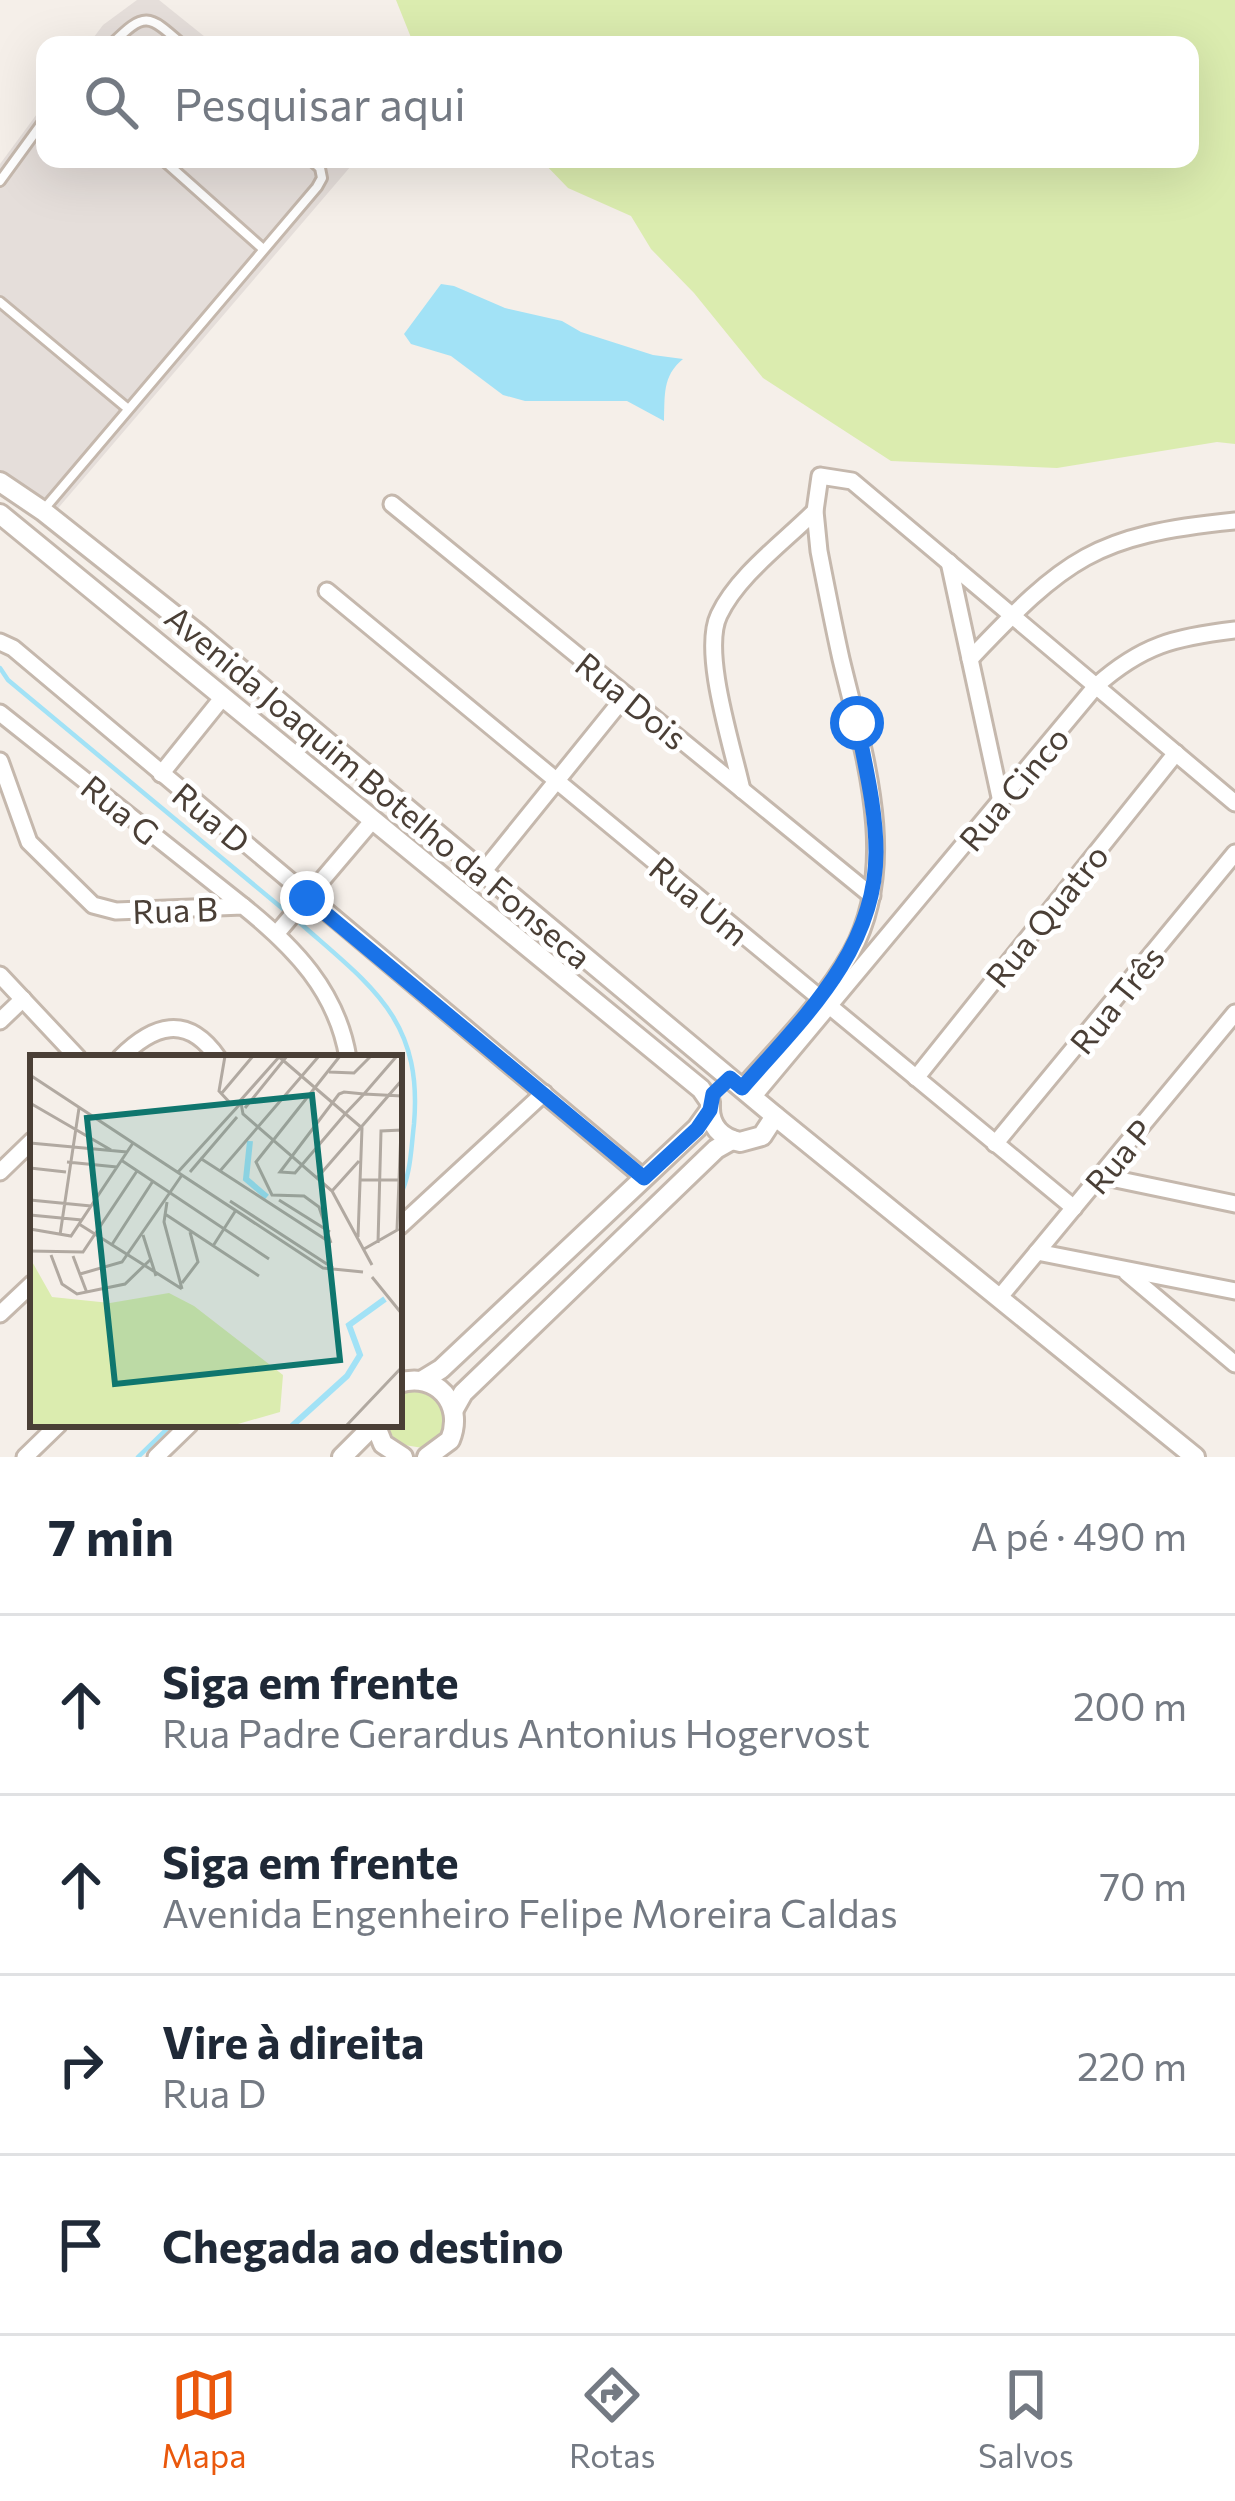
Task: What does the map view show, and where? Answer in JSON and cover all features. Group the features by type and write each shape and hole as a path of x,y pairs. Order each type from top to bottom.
{"street":[{"path":"742,1088 825,1003 853,950 872,896 876,852 872,799 819,551 814,511 820,476 852,481 1235,803"},
{"name":"Avenida Joaquim Botelho da Fonseca","path":"0,482 43,511 742,1088"},
{"name":"Rua Dois","path":"392,504 872,896"},
{"path":"742,790 712,645 718,616 814,511"},
{"path":"0,514 701,1089 718,1132 748,1142 762,1136 775,1116"},
{"path":"970,659 1068,565 1096,550 1148,532 1235,521"},
{"path":"949,562 1001,802"},
{"name":"Rua Um","path":"327,591 1074,1208"},
{"name":"Rua Cinco","path":"825,1003 1096,686 1145,650 1178,637 1235,630"},
{"name":"Rua D","path":"0,642 14,648 644,1178"},
{"path":"482,872 626,695"},
{"path":"161,774 223,697"},
{"name":"Rua G","path":"0,713 243,906"},
{"name":"Rua Quatro","path":"916,1078 1175,753"},
{"name":"Rua B","path":"0,761 29,842 93,904 116,911 243,906 313,970 344,1030 348,1055"},
{"path":"277,933 373,820"},
{"name":"Rua Três","path":"995,1144 1235,853"},
{"path":"0,975 75,1055"},
{"path":"0,1021 23,999"},
{"name":"Rua P","path":"999,1298 1235,1013"},
{"path":"123,1055 160,1028 185,1031 208,1043 216,1055"},
{"path":"402,1382 423,1380 441,1369 697,1129 718,1088 742,1088 1195,1457"},
{"path":"402,1224 544,1093"},
{"path":"440,1454 454,1430 454,1408 463,1393 716,1149 732,1140"},
{"path":"0,1172 30,1143"},
{"path":"1101,1176 1235,1204"},
{"path":"616,1204 638,1225"},
{"path":"1037,1252 1235,1290"},
{"path":"1123,1269 1235,1364"},
{"path":"0,1314 30,1286"},
{"path":"423,1380 442,1390 454,1408"},
{"path":"25,1457 56,1427"},
{"path":"156,1457 187,1427"},
{"path":"342,1457 372,1427"},
{"path":"376,1427 383,1444 401,1457"}],"lane":[{"path":"120,36 145,18 158,22 173,36"},
{"path":"0,182 36,132"},
{"path":"172,168 262,248"},
{"path":"43,511 317,187 320,168"},
{"path":"0,302 128,408"}],"shaded area":[{"path":"137,0 159,0 204,36 95,36"},
{"path":"36,115 36,168 349,168 54,513 0,476 0,164"}],"green space":[{"path":"396,0 1235,0 1235,444 1217,442 1057,468 891,461 763,378 694,293 651,249 631,216 568,188 549,168 1199,168 1199,36 410,36"},
{"path":"424,1391 443,1407 442,1432 423,1448 398,1444 387,1427 402,1427 402,1392"}],"water":[{"path":"441,284 653,355 683,359 668,379 664,421 627,401 525,401 503,395 451,356 411,344 404,334"}],"waterway":[{"path":"0,668 8,680 283,909"},
{"path":"300,923 370,987 401,1031 415,1088 410,1162 402,1190"},
{"path":"138,1457 169,1427"}],"route":[{"path":"307,898 644,1178 697,1129 720,1085 730,1078 742,1088 820,999 853,950 872,896 876,852 872,799 857,723"}]}
